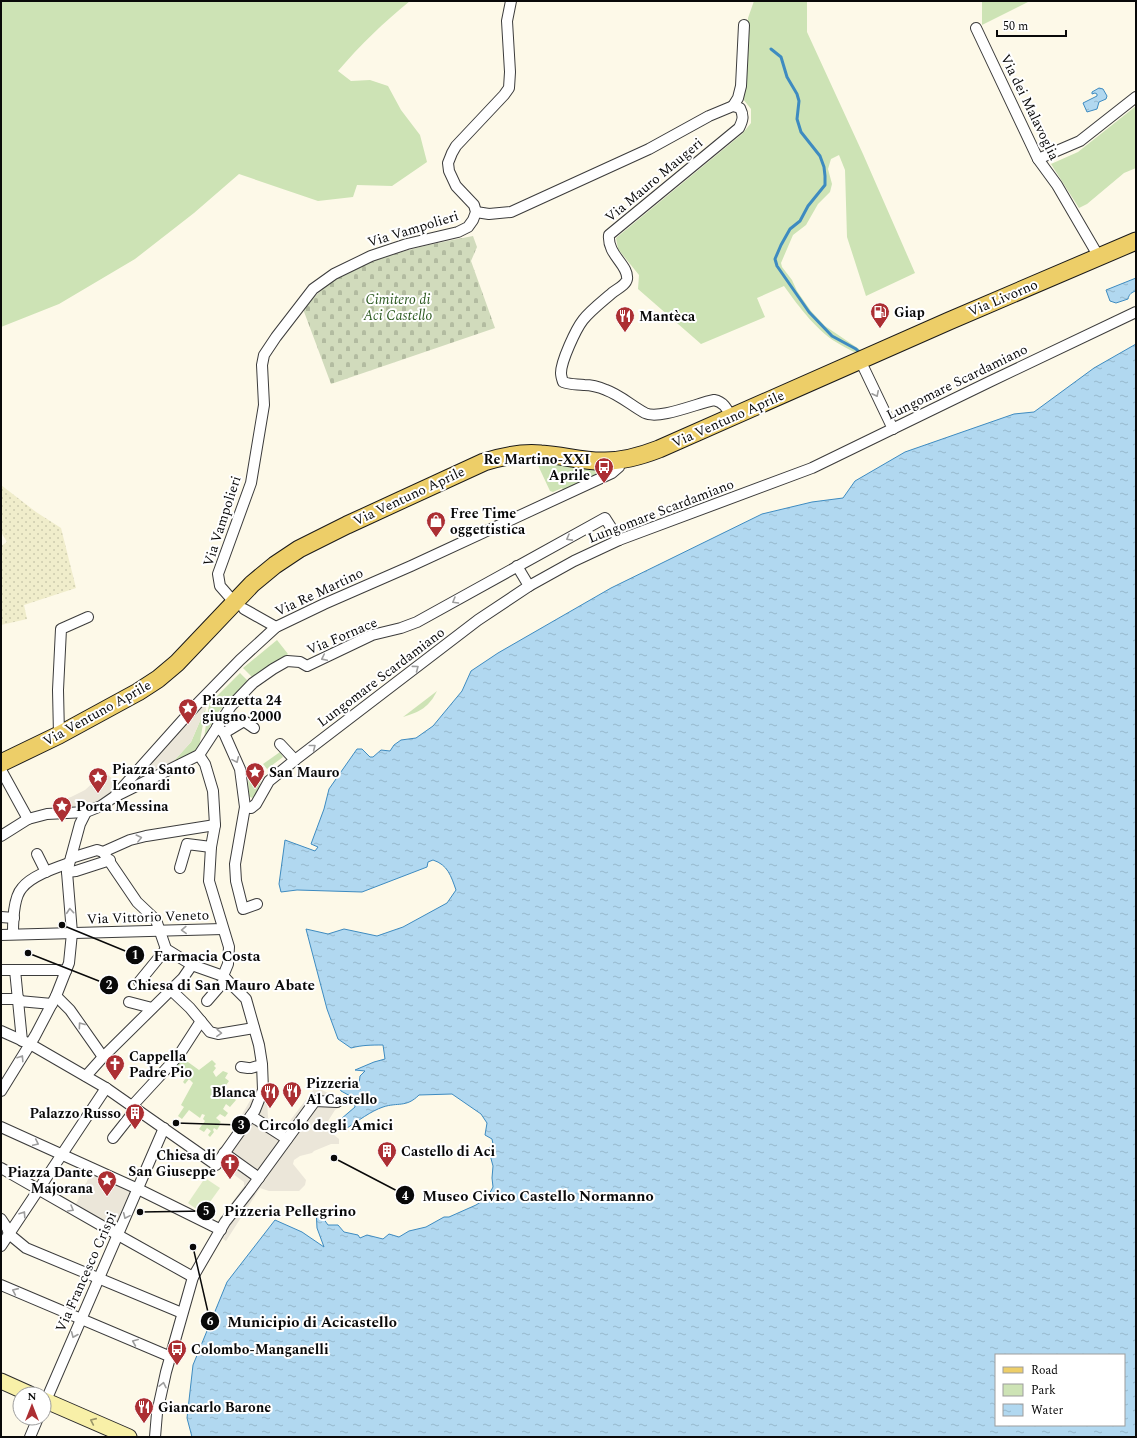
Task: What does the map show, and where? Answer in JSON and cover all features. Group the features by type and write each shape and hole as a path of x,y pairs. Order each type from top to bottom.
{"main road":[{"name":"Via Livorno","path":"865,358 1136,241"},
{"name":"Via Ventuno Aprile","path":"1,763 59,735 138,692 158,679 239,605 252,584 275,565 299,549 347,525 484,462 510,455 531,453 588,461 620,460 642,455 659,449 865,358"},
{"path":"1,1381 12,1386"},
{"path":"52,1405 129,1437"}],"street":[{"name":"Via Vampolieri","path":"276,627 239,605 220,586 218,574 251,483 264,405 262,365 264,355 313,289 334,274 371,256 407,244 458,232 468,227 474,220 476,212 474,205 456,186 452,179 448,163 456,146 509,88 510,72 508,21 511,1"},
{"path":"733,106 738,98 741,86 744,25"},
{"name":"Via dei Malavoglia","path":"976,28 1038,159 1057,185 1100,257"},
{"path":"1038,159 1080,141 1136,97"},
{"name":"Via Mauro Maugeri","path":"476,212 489,214 511,212 648,149 709,116 733,106 740,108 743,114 743,121 739,128 609,235 608,243 626,272 627,279 625,284 612,293 582,320 566,353 561,374 563,382 570,385 585,385 606,390 629,402 646,414 653,415 666,413 714,400 720,401 731,417"},
{"name":"Lungomare Scardamiano","path":"244,807 251,808 256,804 269,781 346,715 478,620 529,586 574,561 619,540 812,468 1136,312"},
{"path":"865,358 893,429"},
{"name":"Via Re Martino","path":"86,812 101,806 114,797 198,703 240,660 276,627 612,473 619,467 620,460"},
{"name":"Via Fornace","path":"199,755 221,730 231,706 253,683 273,669 287,662 300,662 307,666 372,635 401,628 417,622 605,518 619,540"},
{"path":"517,566 529,586"},
{"path":"59,735 58,690 60,629 88,617"},
{"path":"254,728 244,721 221,730 240,769 244,807 235,864 236,881 243,909 257,904"},
{"path":"280,744 295,760"},
{"path":"114,797 199,755 204,764 213,791 215,825 211,847 209,881 229,947 228,964 224,977 207,1001"},
{"path":"1,770 28,820"},
{"path":"1,836 28,820 47,814 86,812 80,824 69,864 72,933 69,963 54,1000 26,1043 1,1091"},
{"path":"103,852 130,840 146,836 215,825"},
{"path":"180,868 187,844 211,847"},
{"path":"1,1032 26,1043 106,1088 216,1165 251,1116 262,1096 262,1064 259,1045 246,999 224,977 192,965 166,949 161,930 156,920 137,902 110,860 103,852 96,850 69,864 38,875 21,888 16,903 13,934"},
{"path":"37,854 46,872"},
{"path":"69,864 76,871 110,860"},
{"path":"1,917 14,918"},
{"name":"Via Vittorio Veneto","path":"1,935 223,928"},
{"path":"139,982 166,949"},
{"path":"86,1076 103,1057 183,978 192,965"},
{"path":"1,970 66,971"},
{"path":"15,970 26,1043"},
{"path":"171,990 190,1008 210,1032 218,1034 254,1028"},
{"path":"1,999 54,1000 70,1010 103,1057"},
{"path":"129,1002 152,1008"},
{"path":"113,1138 134,1107 179,1055 201,1022"},
{"path":"1,1246 106,1088"},
{"path":"155,1437 157,1413 170,1357 193,1276 225,1222 315,1101 337,1102"},
{"path":"251,1116 287,1138"},
{"path":"1,1127 138,1189 221,1230"},
{"name":"Via Francesco Crispi","path":"52,1386 164,1128"},
{"path":"222,1156 259,1178"},
{"path":"1,1168 118,1236 193,1276"},
{"path":"1,1219 9,1234 26,1248 182,1313"},
{"path":"1,1285 170,1357"},
{"path":"30,1437 35,1426"}],"shaded area":[{"path":"1,485 36,512 61,528 76,588 24,605 27,619 1,625 1,546 7,542 1,532"},
{"name":"Piazzetta 24 giugno 2000","path":"198,703 206,707 191,742 172,763 139,778 131,777"},
{"name":"Piazza Santo Leonardi","path":"105,772 122,788 101,806 56,813 56,802 85,790"},
{"path":"314,1089 322,1090 328,1093 329,1098 341,1098 343,1101 341,1106 335,1110 328,1121 334,1135 339,1139 339,1144 331,1144 312,1153 300,1156 294,1160 293,1164 306,1180 305,1185 299,1191 269,1191 260,1188 226,1241 223,1239 221,1230 217,1223 244,1186 244,1182 229,1171 232,1166 213,1155 227,1140 254,1094 267,1096 268,1118 283,1130"},
{"name":"Piazza Dante Majorana","path":"93,1169 138,1189 118,1235 73,1210"}],"green space":[{"path":"1,1 410,1 372,34 338,71 351,81 370,80 388,86 401,110 420,135 427,162 392,186 357,185 353,197 318,201 239,174 194,213 135,259 59,304 1,327"},
{"path":"754,1 807,1 807,32 863,154 915,273 866,296 847,237 845,170 839,155 831,159 828,169 832,184 830,192 818,204 806,225 793,235 781,263 797,291 811,311 825,326 862,351 858,354 824,334 803,311 784,286 757,298 765,317 701,344 638,289 639,275 618,249 616,238 742,134 751,123 751,109 743,99 748,18"},
{"path":"982,1 1030,1 982,25"},
{"path":"1136,106 1136,168 1124,173 1087,204 1079,208 1051,164 1078,152"},
{"name":"Cimitero di Aci Castello","path":"473,236 477,247 471,261 495,328 331,384 303,309 315,296 329,284 345,274 380,259 436,243"},
{"path":"536,461 587,468 601,468 603,471 563,490 562,488 553,492 550,491"},
{"path":"277,640 288,654 253,678 243,668"},
{"path":"240,673 249,682 217,713 204,738 209,704"},
{"path":"437,691 427,705 414,713 403,717"},
{"path":"206,707 199,747 194,752 172,763 191,742"},
{"path":"280,752 283,757 267,769 263,764"},
{"path":"249,778 261,781 255,796 252,798 249,796"},
{"path":"181,1057 199,1070 212,1060 216,1064 214,1066 216,1068 213,1072 216,1077 223,1071 228,1073 225,1078 229,1081 224,1088 236,1100 230,1107 226,1104 223,1109 228,1113 225,1117 220,1114 216,1118 221,1122 217,1130 214,1128 214,1132 210,1137 208,1135 211,1131 207,1128 204,1132 199,1129 205,1121 203,1119 205,1115 202,1114 200,1118 189,1110 182,1119 178,1116 184,1107 181,1105 193,1083 189,1079 185,1084 183,1082 190,1072 186,1068 179,1075 170,1067"},
{"path":"205,1178 220,1188 202,1213 188,1203"}],"water":[{"path":"1099,88 1103,89 1107,96 1106,99 1099,102 1097,109 1087,112 1083,103 1097,96 1095,93 1092,94 1092,92"},
{"path":"1136,278 1136,291 1129,296 1128,299 1116,303 1110,301 1106,290"},
{"path":"1136,344 1136,1437 192,1437 187,1418 193,1365 227,1282 275,1220 302,1232 324,1247 317,1228 316,1208 328,1225 338,1225 344,1232 358,1235 360,1238 367,1235 383,1239 389,1234 399,1237 409,1231 426,1227 444,1217 449,1217 476,1205 487,1198 493,1187 493,1166 490,1155 486,1151 493,1144 492,1139 485,1135 487,1123 481,1114 452,1094 419,1095 410,1102 378,1109 347,1128 340,1126 341,1119 355,1107 354,1098 341,1091 339,1087 359,1084 360,1076 365,1071 355,1070 385,1059 383,1045 351,1048 338,1039 327,1009 306,929 328,934 344,929 377,936 403,927 447,903 456,890 446,868 433,860 428,862 427,867 362,892 297,890 281,892 279,884 285,840 315,851 318,847 311,844 324,809 329,789 357,749 362,749 370,757 373,757 381,750 390,751 394,745 401,740 416,738 433,726 462,691 471,671 498,653 611,588 762,514 812,502 843,498 855,481 905,452 1014,414 1034,412 1094,368"}],"waterway":[{"path":"771,49 781,57 787,77 797,94 799,101 797,119 801,132 820,156 824,167 825,176 825,185 808,206 800,221 790,229 781,245 775,259 777,266 809,312 832,336 856,349 860,353"}],"place":[{"name":"Giap","path":"880,329"},
{"name":"Mantèca","path":"625,333"},
{"name":"Re Martino-XXI Aprile","path":"604,484"},
{"name":"Free Time oggettistica","path":"436,538"},
{"name":"Piazzetta 24 giugno 2000","path":"188,725"},
{"name":"San Mauro","path":"255,789"},
{"name":"Piazza Santo Leonardi","path":"98,794"},
{"name":"Porta Messina","path":"62,823"},
{"name":"Farmacia Costa","path":"62,925"},
{"name":"Chiesa di San Mauro Abate","path":"28,953"},
{"name":"Cappella Padre Pio","path":"115,1081"},
{"name":"Pizzeria Al Castello","path":"292,1108"},
{"name":"Blanca","path":"270,1109"},
{"name":"Circolo degli Amici","path":"176,1123"},
{"name":"Palazzo Russo","path":"135,1130"},
{"name":"Museo Civico Castello Normanno","path":"334,1158"},
{"name":"Castello di Aci","path":"387,1168"},
{"name":"Chiesa di San Giuseppe","path":"230,1180"},
{"name":"Piazza Dante Majorana","path":"107,1197"},
{"name":"Pizzeria Pellegrino","path":"140,1212"},
{"name":"Municipio di Acicastello","path":"193,1247"},
{"name":"Colombo-Manganelli","path":"177,1366"},
{"name":"Giancarlo Barone","path":"144,1424"}]}
